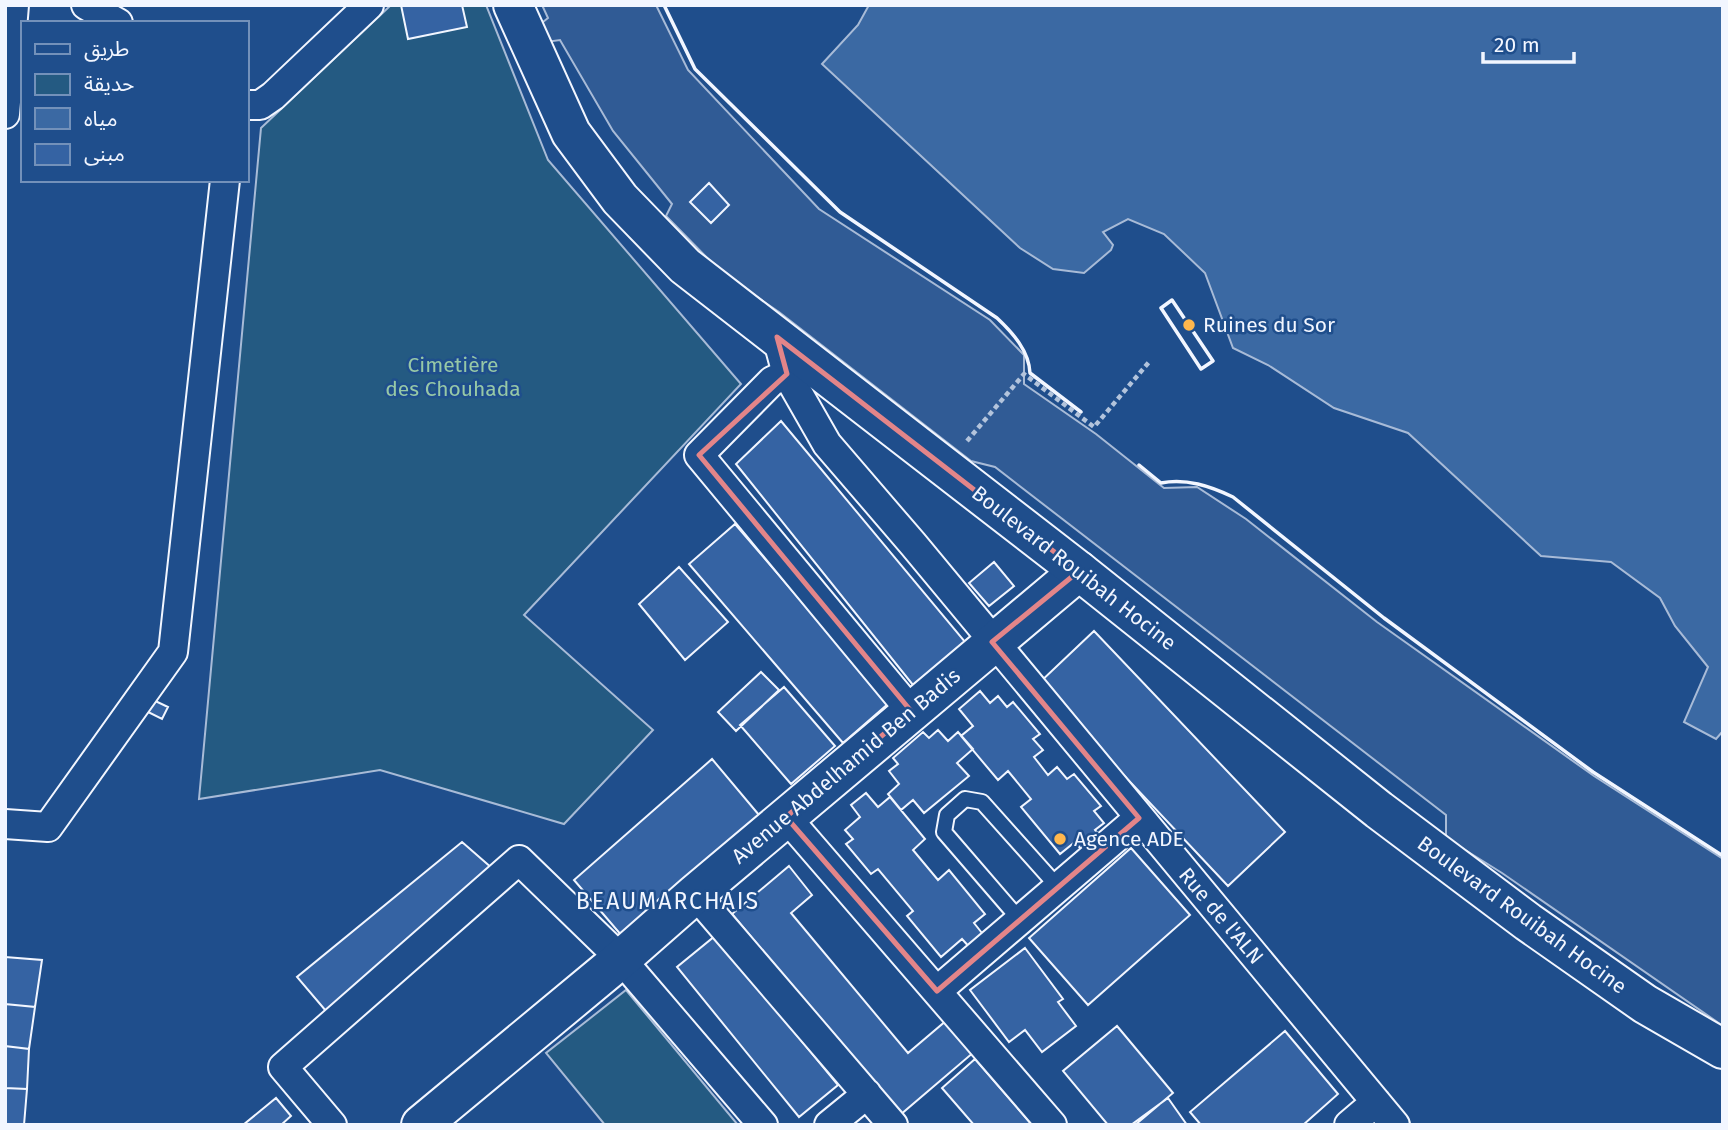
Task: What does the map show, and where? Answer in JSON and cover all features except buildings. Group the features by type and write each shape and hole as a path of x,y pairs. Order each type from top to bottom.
{"main road":[{"name":"Boulevard Rouibah Hocine","path":"513,5 571,133 620,199 685,266 1079,570 1379,810 1528,922 1645,1004 1723,1049"},
{"name":"Avenue Abdelhamid Ben Badis","path":"421,1125 1079,570"}],"street":[{"path":"248,106 260,105 273,96 369,5"},
{"path":"91,6 115,21"},
{"path":"5,114 11,14"},
{"path":"5,824 48,827 173,652 225,182"},
{"name":"Rue de l'ALN","path":"777,337 787,374 827,444 1395,1125"},
{"path":"787,374 772,382 699,455 911,711"},
{"path":"786,817 1052,1125"},
{"path":"937,991 1139,818"},
{"path":"332,1125 283,1067 519,860 621,959 763,1125"},
{"path":"695,894 893,1125"},
{"path":"829,1125 867,1094"},
{"path":"1349,1125 1376,1102"}],"lane":[{"path":"1020,920 944,832 947,815 965,799 982,802 1058,887"}],"path":[{"path":"946,468 1024,374 1094,427 1149,362"}],"highlighted area":[{"path":"777,337 1079,571 992,642 1139,818 937,991 786,817 911,711 699,455 787,374"}],"green space":[{"name":"Cimetière des Chouhada","path":"391,5 486,5 548,160 741,384 524,615 653,730 564,824 380,770 199,799 261,128"},
{"path":"626,990 738,1125 605,1125 546,1053"}],"shaded area":[{"path":"542,5 656,5 688,70 819,209 990,320 1024,355 1024,384 1096,434 1164,488 1197,487 1246,519 1377,622 1594,776 1723,859 1723,1026 1502,873 1446,838 1446,815 995,467 971,461 779,312 723,274 666,216 672,204 613,131 560,40 546,42 538,26 548,18"}],"water":[{"path":"869,5 1723,5 1723,731 1716,739 1684,722 1708,667 1675,626 1660,598 1611,562 1541,556 1408,433 1334,408 1268,365 1233,348 1205,273 1164,234 1128,219 1103,232 1113,245 1111,250 1084,273 1053,269 1020,248 822,64 858,25"}],"wall":[{"path":"664,5 695,69 840,212 997,318 1023,350 1030,373 1081,412"},
{"path":"1172,300 1213,361 1201,369 1161,308 1172,300"},
{"path":"1139,465 1161,483 1198,484 1233,497 1384,618 1593,772 1723,856"}],"place":[{"name":"Ruines du Sor","path":"1189,325"},
{"name":"Agence ADE","path":"1060,839"}],"district":[{"name":"BEAUMARCHAIS","path":"668,901"}]}
